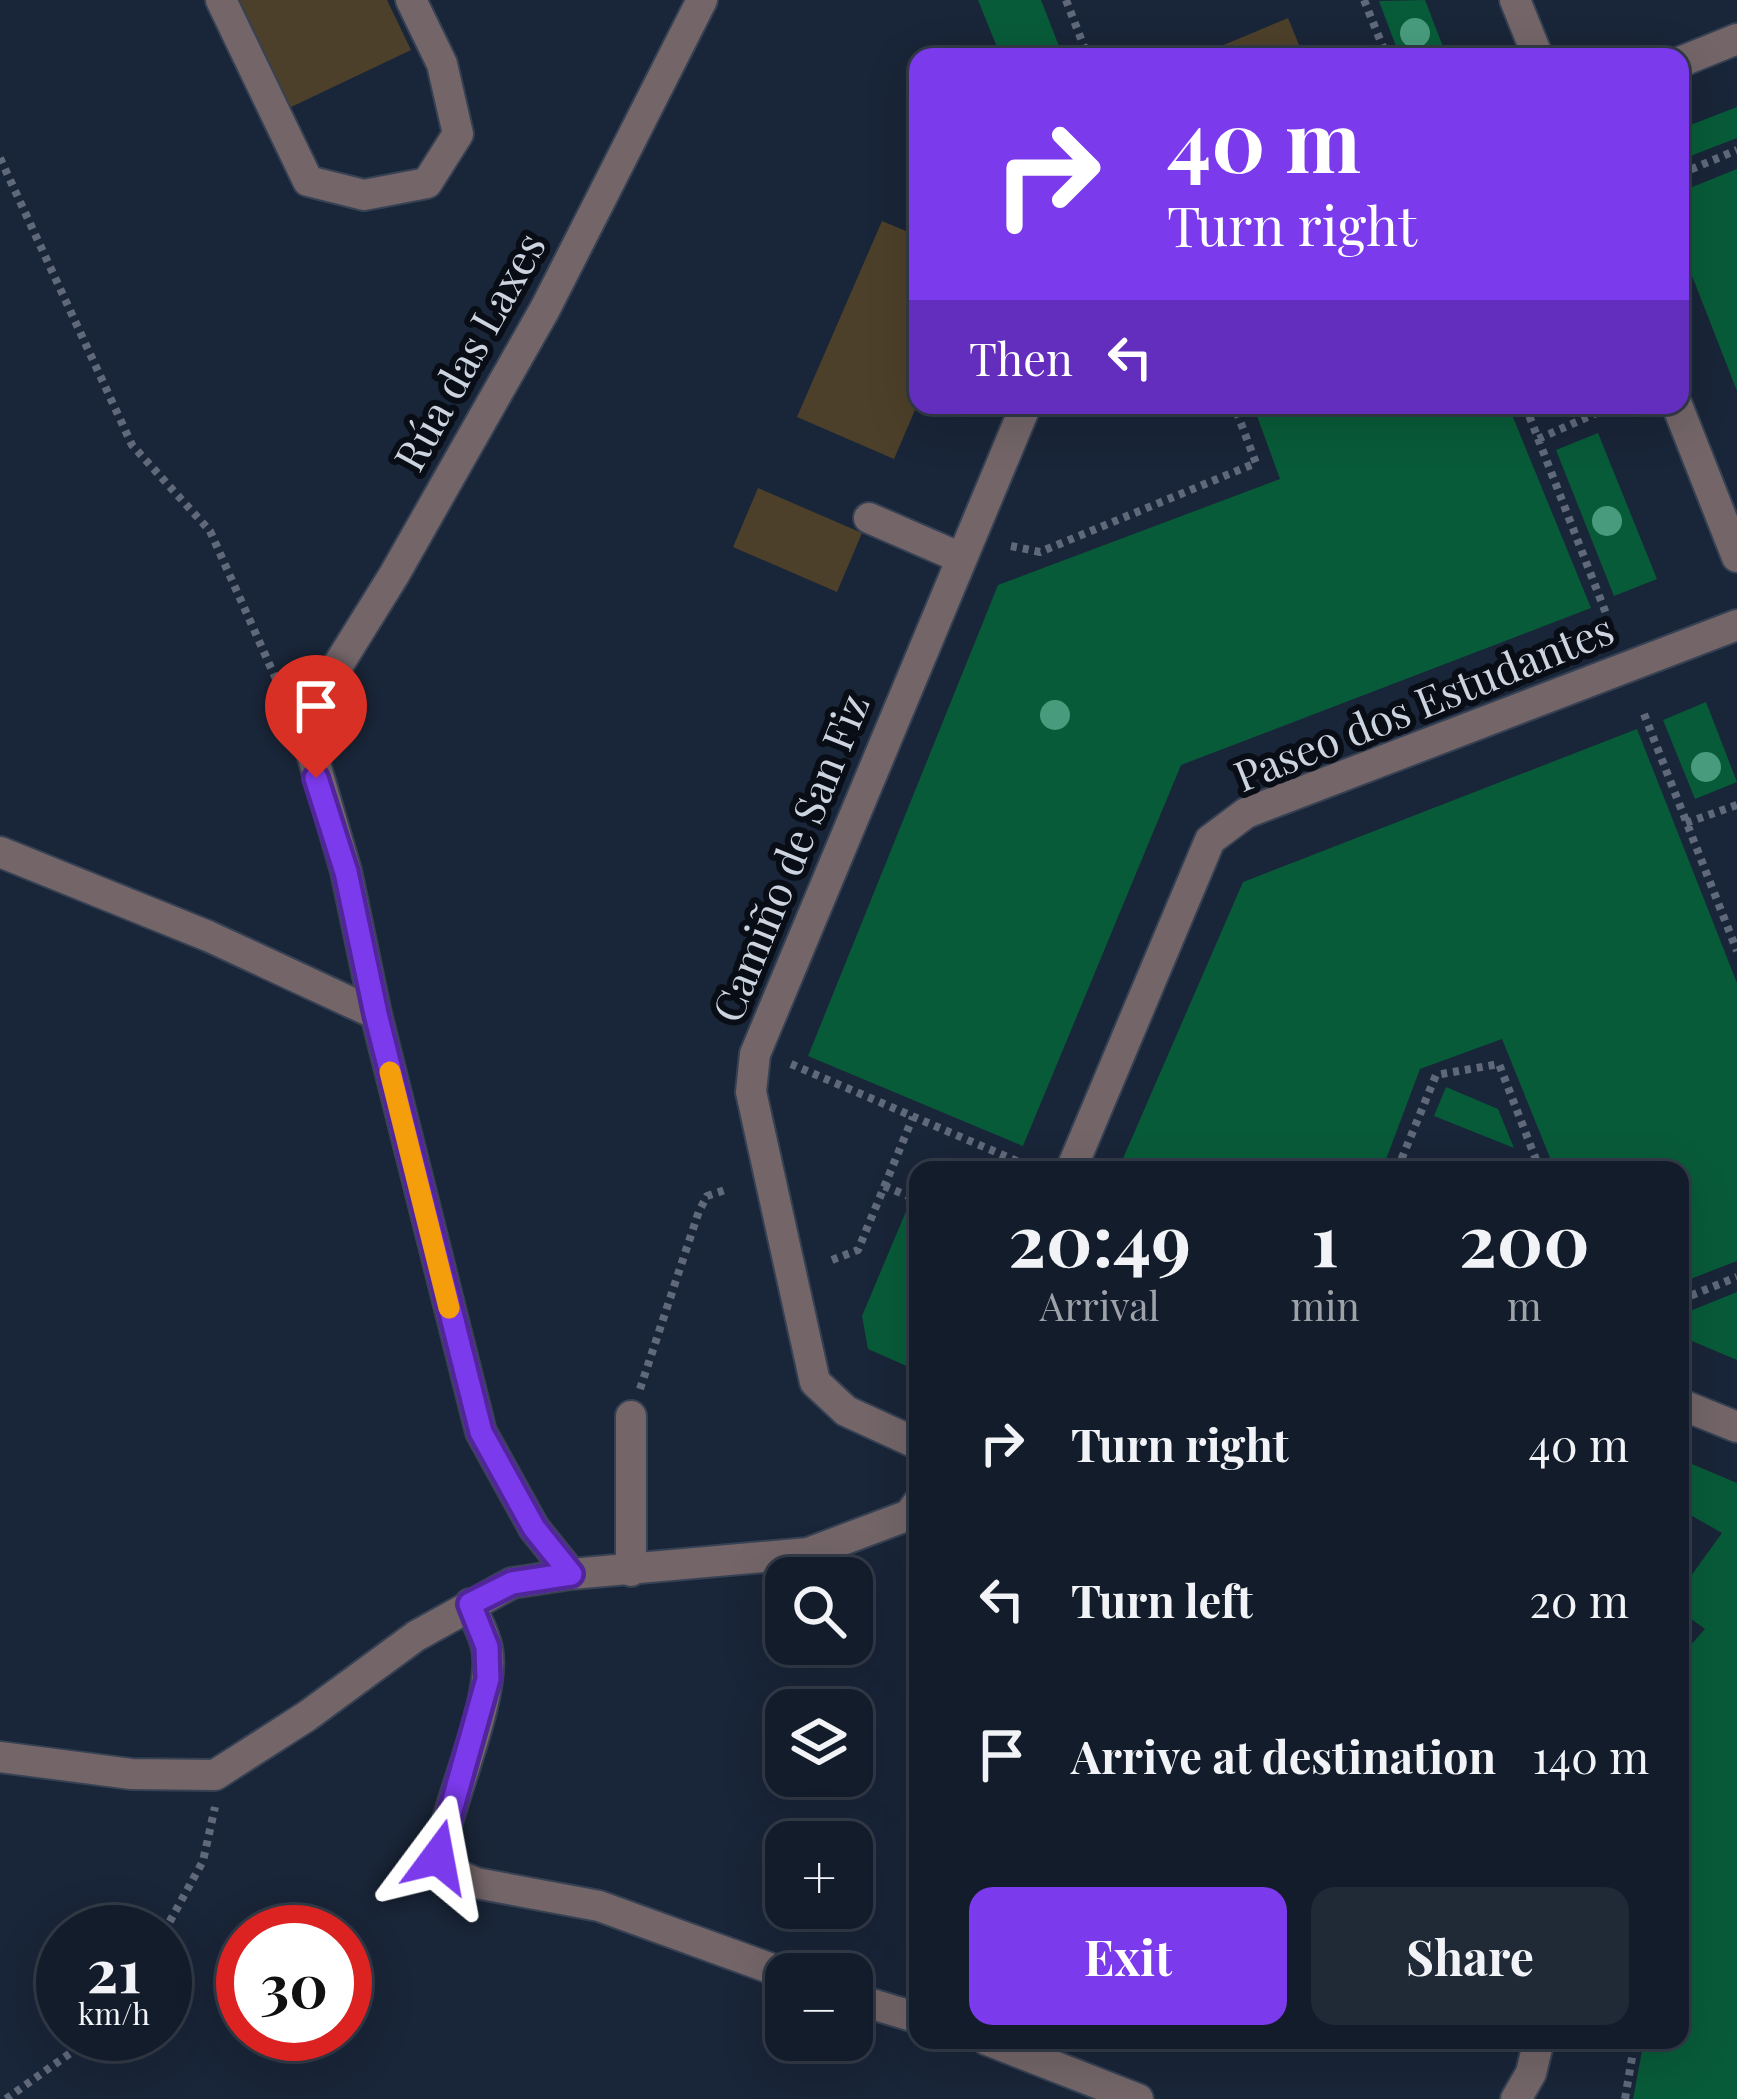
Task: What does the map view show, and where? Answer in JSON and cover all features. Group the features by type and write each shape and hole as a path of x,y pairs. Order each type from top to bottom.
{"street":[{"path":"221,0 308,181 364,195 427,183 458,134 442,64 411,0"},
{"name":"Rúa das Laxes","path":"308,740 312,712 330,678 545,309 701,0"},
{"path":"1515,0 1534,48"},
{"path":"1689,58 1737,39"},
{"name":"Camiño de San Fiz","path":"909,1440 846,1411 815,1382 751,1092 755,1054 1022,414"},
{"path":"1680,414 1737,557"},
{"path":"869,518 961,558"},
{"name":"Paseo dos Estudantes","path":"1075,1161 1210,840 1246,813 1737,625"},
{"path":"308,740 346,872 376,1014 481,1432 534,1528 571,1574"},
{"path":"0,852 208,936 376,1014"},
{"path":"1689,1408 1737,1427"},
{"path":"631,1416 631,1571"},
{"path":"0,1757 131,1774 215,1775 308,1716 416,1636 512,1583 808,1552 909,1515"},
{"path":"470,1604 487,1647 488,1679 438,1857 458,1876 476,1883 599,1906 765,1966"},
{"path":"873,2004 909,2015"},
{"path":"1010,2049 1138,2099"},
{"path":"1516,2099 1531,2073 1537,2049"}],"path":[{"path":"1066,0 1085,48"},
{"path":"1364,0 1383,48"},
{"path":"1689,170 1737,150"},
{"path":"0,158 132,445 210,531 272,675 308,740"},
{"path":"1011,546 1040,552 1256,463 1237,414"},
{"path":"1528,414 1607,616"},
{"path":"1538,439 1594,414"},
{"path":"1644,714 1737,952"},
{"path":"1686,823 1737,805"},
{"path":"791,1064 1017,1161"},
{"path":"1400,1161 1436,1075 1499,1064 1537,1161"},
{"path":"832,1260 858,1250 913,1117"},
{"path":"884,1186 909,1196"},
{"path":"631,1416 699,1211 707,1196 728,1189"},
{"path":"1689,1296 1737,1277"},
{"path":"179,1905 203,1861 222,1770"},
{"path":"1624,2099 1633,2049"},
{"path":"6,2099 59,2061"}],"green space":[{"path":"978,0 1041,0 1059,46 997,48"},
{"path":"1425,0 1444,48 1397,48 1379,1"},
{"path":"1737,107 1737,138 1689,157 1689,126"},
{"path":"1737,169 1737,391 1689,268 1689,188"},
{"path":"1256,414 1512,414 1591,608 1181,765 1023,1146 808,1056 998,585 1280,479"},
{"path":"1598,433 1657,579 1614,596 1556,450"},
{"path":"1706,702 1737,782 1695,799 1663,720"},
{"path":"1637,729 1737,983 1737,1261 1689,1280 1689,1161 1551,1161 1502,1039 1420,1069 1385,1161 1122,1161 1243,882"},
{"path":"1446,1087 1498,1109 1514,1148 1434,1116"},
{"path":"907,1209 909,1367 868,1349 862,1316"},
{"path":"1737,1292 1737,1360 1689,1340 1689,1311"},
{"path":"1689,1463 1737,1483 1737,2099 1633,2099 1642,2049 1689,2049 1689,1647 1705,1629 1689,1617 1689,1579 1722,1533 1689,1514"}],"building":[{"path":"238,0 387,0 411,50 289,108"},
{"path":"1288,18 1300,48 1216,48"},
{"path":"882,221 909,232 909,414 913,414 894,459 797,417"},
{"path":"758,488 862,533 837,592 733,547"}],"slow traffic":[{"path":"390,1072 449,1308"}],"route":[{"path":"316,778 346,872 376,1014 481,1432 534,1528 571,1574 512,1583 470,1604 487,1647 488,1679 438,1857"}]}
